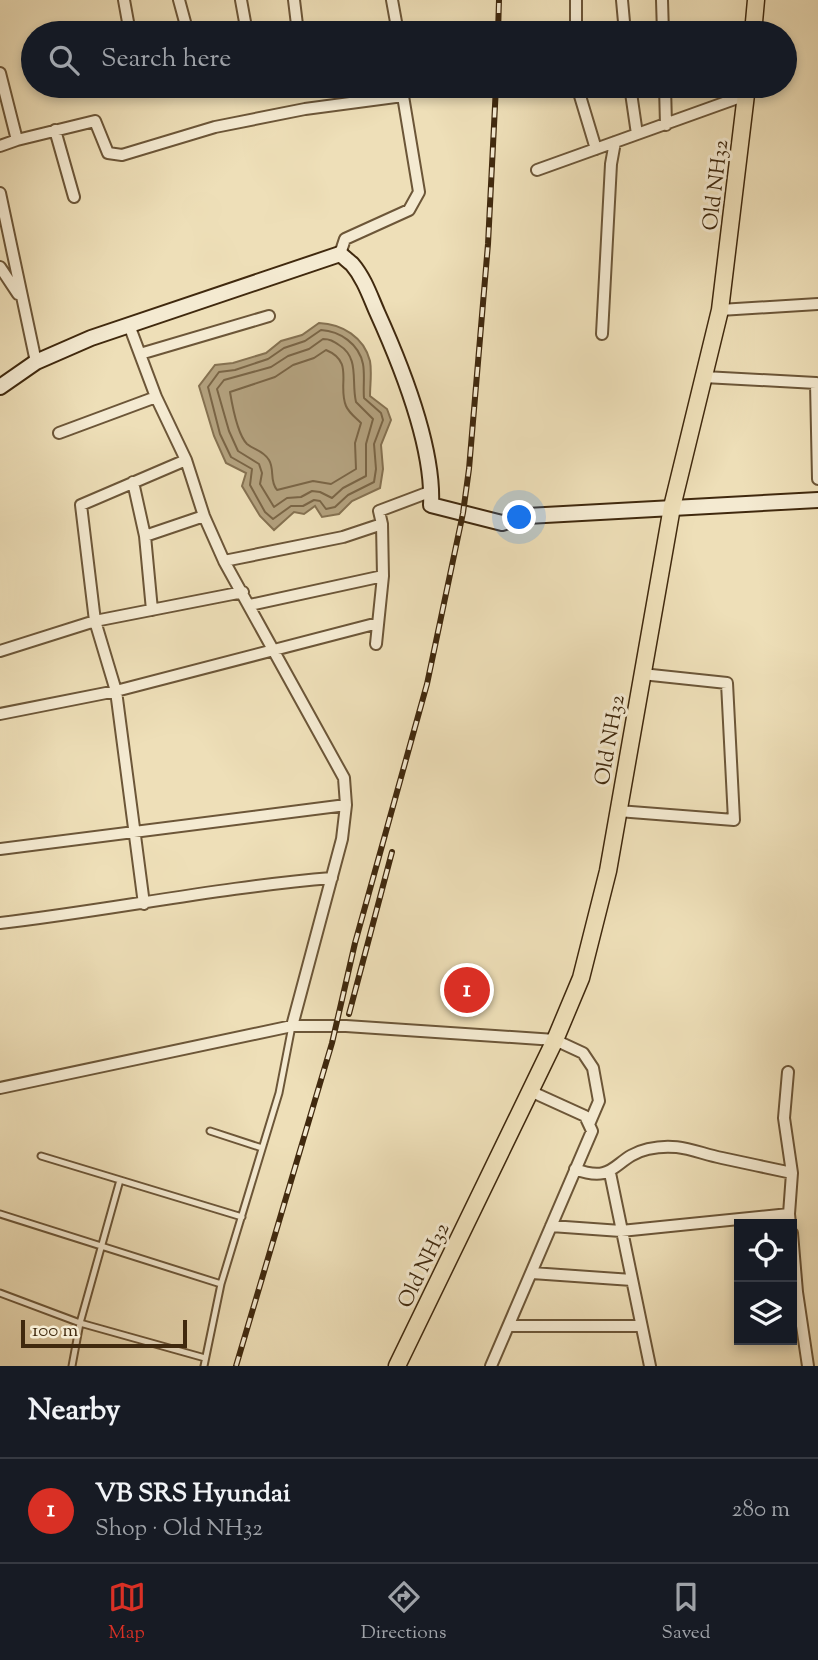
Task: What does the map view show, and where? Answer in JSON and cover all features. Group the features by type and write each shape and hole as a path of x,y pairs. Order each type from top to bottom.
{"main road":[{"path":"753,21 756,0"},
{"name":"Old NH32","path":"397,1366 555,1040 581,978 608,871 672,507 720,310 745,98"}],"street":[{"path":"124,0 128,21"},
{"path":"179,0 185,21"},
{"path":"241,0 245,21"},
{"path":"294,0 297,21"},
{"path":"392,0 396,21"},
{"path":"576,0 576,21"},
{"path":"622,0 624,21"},
{"path":"662,0 663,21"},
{"path":"0,73 18,140"},
{"path":"0,146 95,121 108,153 122,155 215,127 365,98"},
{"path":"340,254 345,239 409,210 419,192 404,98"},
{"path":"581,98 596,149"},
{"path":"632,98 637,134"},
{"path":"665,98 666,125"},
{"path":"537,170 666,125 730,98"},
{"path":"55,130 74,197"},
{"path":"602,334 611,164 615,142"},
{"path":"0,193 36,362"},
{"path":"0,387 36,362 129,325 340,254"},
{"path":"340,254 353,265 364,282 390,340 418,419 432,491 431,505 502,523 527,516 818,500"},
{"path":"0,267 23,302"},
{"path":"720,310 818,304"},
{"path":"140,354 269,316"},
{"path":"129,325 156,397 186,460 204,516 225,561 344,778 346,805 342,839 292,1026"},
{"path":"704,377 816,383 818,479"},
{"path":"59,433 156,397"},
{"path":"144,904 116,691 95,621 81,505 186,460"},
{"path":"133,482 145,537 152,610"},
{"path":"376,644 383,576 382,524 379,511 432,491"},
{"path":"145,537 204,516"},
{"path":"225,561 343,537 382,524"},
{"path":"250,605 383,576"},
{"path":"0,651 95,621 243,592"},
{"path":"0,714 116,691 378,623"},
{"path":"618,811 734,820 727,683 642,674"},
{"path":"0,849 346,805"},
{"path":"0,923 144,904 275,882 332,877"},
{"path":"0,1088 292,1026 346,1026 555,1040 583,1053 593,1068 600,1101 590,1122"},
{"path":"789,1072 784,1118 792,1173 790,1219"},
{"path":"491,1366 592,1131 585,1116 530,1091"},
{"path":"575,1169 586,1173 610,1173 631,1155 668,1146 685,1147 720,1158 792,1173"},
{"path":"610,1173 650,1366"},
{"path":"551,1226 621,1231 734,1223"},
{"path":"532,1273 632,1280"},
{"path":"796,1282 808,1366"},
{"path":"509,1326 641,1325"}],"lane":[{"path":"204,1366 221,1284 279,1093 292,1026"},
{"path":"210,1131 262,1148"},
{"path":"41,1156 242,1217"},
{"path":"72,1366 80,1323 120,1180"},
{"path":"0,1214 221,1284"},
{"path":"0,1293 80,1323 205,1359"}],"water":[{"path":"319,323 336,326 351,333 363,345 370,361 370,396 387,409 391,420 381,445 383,469 380,488 352,501 339,514 322,517 315,506 304,514 294,512 274,530 260,516 242,486 246,473 226,463 214,436 199,386 215,365 233,363 266,353 281,341 302,335"}],"railway":[{"path":"498,21 499,0"},
{"path":"236,1366 332,1043 355,943 427,684 463,513 488,244 495,98"},
{"path":"349,1014 392,852"}],"place":[{"name":"VB SRS Hyundai","path":"467,990"}]}
